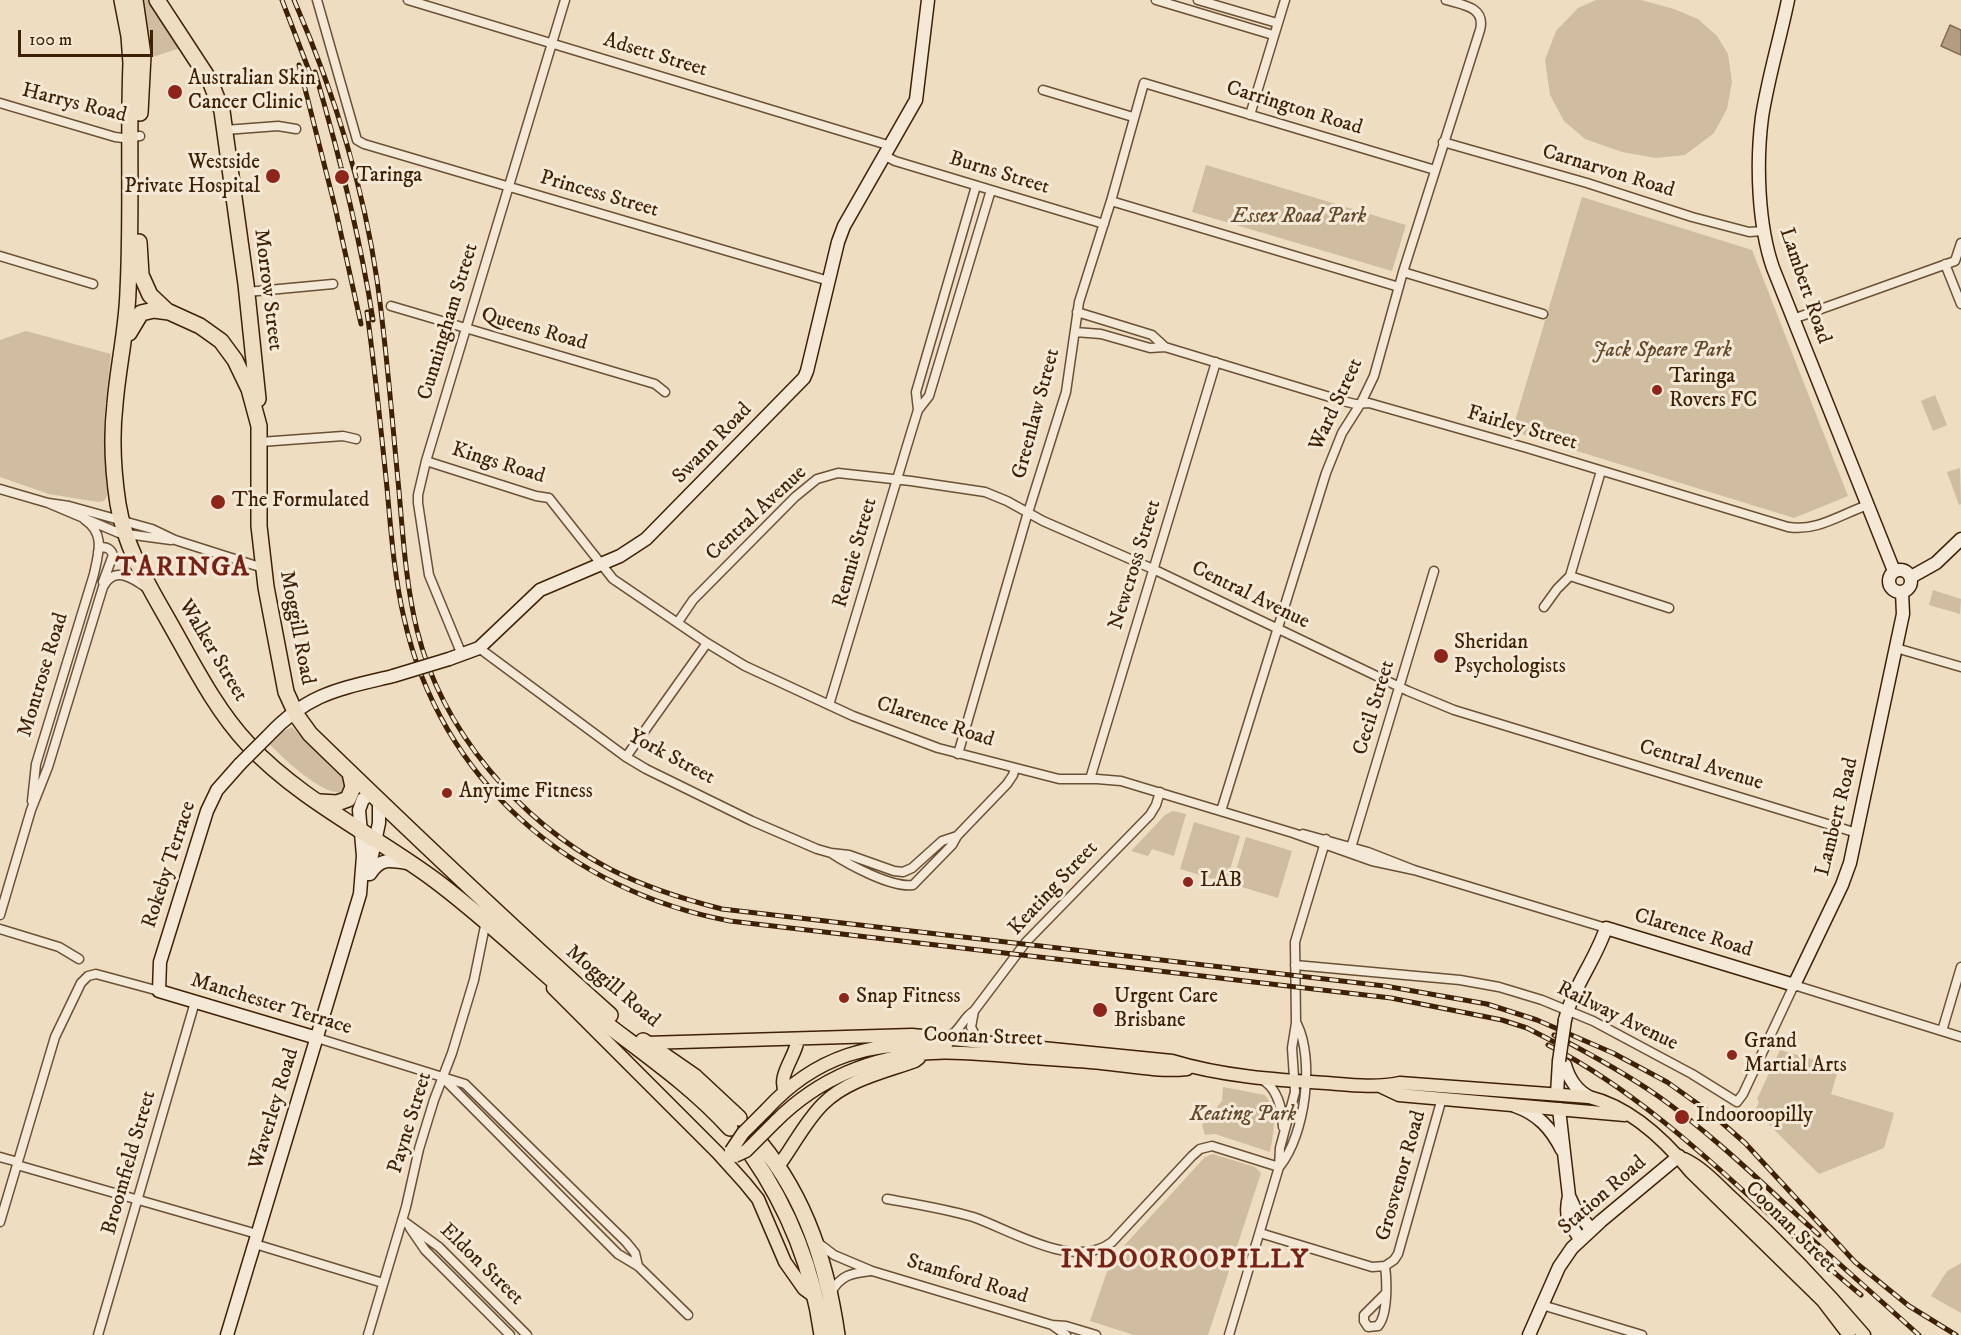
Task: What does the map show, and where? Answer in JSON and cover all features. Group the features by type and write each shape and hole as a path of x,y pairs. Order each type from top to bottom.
{"highway":[{"name":"Moggill Road","path":"122,0 130,54 140,270 143,284 150,295 169,312 200,326 228,349 249,389 259,426 259,526 263,568 285,688 294,711 310,734 375,798 547,960 623,1026 695,1077 734,1123 580,1003 444,887 319,802"},
{"name":"Moggill Road","path":"123,347 142,56 135,0"},
{"name":"Morrow Street","path":"157,0 212,85 220,103 247,292 259,426"},
{"path":"123,347 134,321 141,313 154,310 169,312"},
{"name":"Walker Street","path":"123,347 115,402 114,476 123,527 130,549 152,592 213,697 238,732 277,772 319,802"},
{"path":"319,802 338,803 348,799 353,787 350,773"},
{"name":"Moggill Road","path":"738,1152 777,1168 803,1211 816,1242 823,1296 822,1335"},
{"name":"Moggill Road","path":"738,1152 768,1179 788,1217 806,1264 823,1296 837,1335"}],"main road":[{"name":"Swann Road","path":"294,711 311,700 331,692 393,676 479,648 540,590 631,550 656,531 804,378 844,226 916,100 928,0"},
{"name":"Lambert Road","path":"1788,0 1762,117 1760,181 1763,231 1770,259 1793,320 1894,571"},
{"path":"1911,577 1936,563 1961,539"},
{"path":"1904,570 1911,577 1909,588 1902,592 1894,591 1889,585 1889,577 1894,571 1904,570"},
{"name":"Lambert Road","path":"1794,985 1845,878 1857,833 1903,614 1902,592"},
{"name":"Rokeby Terrace","path":"159,991 160,962 208,806 219,787 267,735 294,711"},
{"name":"Waverley Road","path":"227,1335 360,894 367,879 380,818 375,798 365,797 360,805 363,860 360,894"},
{"path":"367,879 375,867 383,861 411,864"},
{"path":"1580,1239 1566,1210 1569,1196 1557,1094 1562,1063 1561,1044 1566,1016 1576,988 1606,928"},
{"name":"Clarence Road","path":"1606,928 1794,985"},
{"name":"Moggill Road","path":"534,964 558,994 738,1152"},
{"name":"Manchester Terrace","path":"159,991 316,1038"},
{"name":"Coonan Street","path":"646,1043 912,1035 948,1037 1172,1061 1195,1068 1300,1081 1382,1087 1400,1083 1589,1097 1607,1102 1657,1135 1680,1157 1691,1172 1823,1301 1849,1335"},
{"path":"798,1039 796,1053 783,1078 782,1086 785,1091 803,1093 815,1089"},
{"name":"Coonan Street","path":"1048,1048 1037,1051 925,1044 894,1045 863,1050 834,1060 785,1091 743,1133 738,1152 746,1151 776,1121 815,1089 849,1070 881,1060 924,1053 954,1052 1171,1070 1195,1068"},
{"path":"777,1168 813,1115 829,1098 867,1078 915,1061 924,1053"},
{"path":"1562,1063 1572,1083 1589,1097"},
{"name":"Coonan Street","path":"1382,1087 1399,1095 1629,1116"},
{"path":"1509,1105 1525,1110 1542,1121 1565,1156"},
{"path":"738,1152 733,1169 758,1199 785,1262 804,1289 823,1296"},
{"name":"Coonan Street","path":"1680,1157 1697,1166 1762,1226 1864,1335"},
{"name":"Station Road","path":"1529,1335 1559,1267 1580,1239 1680,1157"},
{"path":"1569,1196 1576,1211 1591,1229"},
{"path":"1838,1305 1858,1335"}],"street":[{"name":"Princess Street","path":"317,0 357,140 360,142 829,281"},
{"name":"Adsett Street","path":"408,0 888,151"},
{"name":"Cunningham Street","path":"462,655 429,575 418,495 426,461 565,0"},
{"path":"1156,0 1273,35"},
{"path":"1198,0 1277,23"},
{"path":"1250,115 1285,0"},
{"name":"Ward Street","path":"1221,811 1330,462 1342,433 1361,404 1374,376 1443,142 1480,30 1482,22 1480,15 1470,7 1446,0"},
{"name":"Carrington Road","path":"1144,83 1435,170"},
{"name":"Greenlaw Street","path":"958,754 1028,512 1066,392 1077,312 1144,83"},
{"path":"1043,90 1134,117"},
{"name":"Harrys Road","path":"1,105 115,137 135,136"},
{"path":"225,130 278,126 296,129"},
{"name":"Carnarvon Road","path":"1443,142 1587,183 1692,217 1749,232 1763,231"},
{"name":"Burns Street","path":"888,151 895,161 1104,224"},
{"name":"Rennie Street","path":"918,410 916,392 976,186"},
{"name":"Rennie Street","path":"829,705 918,410 929,396 991,190"},
{"path":"1111,201 1399,287"},
{"path":"1793,320 1955,261 1961,243"},
{"path":"0,256 93,284"},
{"path":"1945,264 1961,304"},
{"path":"1404,272 1543,314"},
{"path":"247,292 333,284"},
{"name":"Queens Road","path":"391,306 656,384 665,392"},
{"name":"Fairley Street","path":"1077,312 1152,335 1165,347"},
{"name":"Fairley Street","path":"1075,332 1104,334 1150,348 1165,347 1344,401 1369,403 1794,528 1820,525 1868,505"},
{"name":"Newcross Street","path":"1090,778 1216,362"},
{"path":"260,442 343,436 356,439"},
{"name":"Kings Road","path":"426,461 536,496 549,498 601,563"},
{"path":"1544,607 1570,576 1601,471"},
{"name":"Central Avenue","path":"678,622 693,600 795,497 812,482 824,476 838,473 981,491 1153,569 1400,687 1454,710 1857,833"},
{"path":"0,489 48,503 69,506 123,527 152,529 175,540"},
{"path":"48,503 85,520 175,540 263,568"},
{"name":"Montrose Road","path":"31,810 36,764 94,574 100,544 93,526 85,520"},
{"name":"Montrose Road","path":"0,915 31,810 48,767 113,555 106,548 101,548 98,552"},
{"name":"Clarence Road","path":"601,563 613,579 707,644 745,666 894,732 958,754 1059,779 1090,778 1121,781 1293,833 1309,835 1350,850 1383,856 1414,870 1606,928"},
{"name":"Cecil Street","path":"1350,850 1434,571"},
{"path":"101,591 109,578 119,574 132,579 152,592"},
{"path":"1570,576 1669,608"},
{"path":"626,757 707,644"},
{"name":"York Street","path":"479,648 626,757 646,769 752,821 831,853 845,862 897,884 907,886 918,882 952,845 957,836 1007,784 1015,768"},
{"path":"1896,648 1961,667"},
{"name":"Keating Street","path":"948,1037 953,1035 975,1011 1026,942 1150,815 1160,792"},
{"name":"York Street","path":"831,853 849,855 903,872 912,868 942,841 957,836"},
{"path":"1280,1167 1288,1155 1306,1097 1292,1048 1296,1023 1297,935 1325,842"},
{"name":"Payne Street","path":"368,1335 383,1283 405,1223 419,1149 465,1014 486,921"},
{"path":"0,929 63,949 79,959"},
{"name":"Railway Avenue","path":"1295,965 1460,980 1513,991 1550,1003 1566,1016 1593,1021 1692,1074 1737,1102"},
{"path":"1942,1031 1961,967"},
{"name":"Manchester Terrace","path":"17,1164 55,1037 81,983 88,976 98,974 159,991"},
{"name":"Clarence Road","path":"1794,985 1961,1037"},
{"name":"Lambert Road","path":"1737,1102 1747,1087 1794,985"},
{"name":"Broomfield Street","path":"98,1335 195,1002"},
{"path":"975,1011 971,1027 978,1041"},
{"name":"Manchester Terrace","path":"316,1038 469,1087 626,1242 635,1253 638,1266"},
{"path":"1228,1335 1280,1167 1282,1116 1276,1095 1266,1082 1255,1076"},
{"name":"Manchester Terrace","path":"442,1078 618,1254 638,1266 688,1315"},
{"path":"1282,1141 1300,1081"},
{"name":"Grosvenor Road","path":"1386,1293 1385,1266 1393,1262 1397,1256 1442,1098"},
{"path":"887,1199 966,1215 1048,1248 1090,1251 1105,1247 1112,1242 1197,1151 1203,1148 1218,1147 1280,1167"},
{"path":"0,1157 138,1199 383,1283"},
{"path":"0,1222 17,1164"},
{"name":"Eldon Street","path":"405,1223 425,1250 510,1335"},
{"name":"Eldon Street","path":"405,1223 439,1247 527,1335"},
{"path":"1260,1233 1372,1267 1385,1266"},
{"name":"Stamford Road","path":"816,1242 834,1255 872,1271 1052,1325 1066,1326 1096,1335"},
{"name":"Stamford Road","path":"823,1296 845,1276 851,1273 872,1271"},
{"path":"1542,1305 1642,1335"},
{"name":"Stamford Road","path":"1052,1325 1066,1335"}],"green space":[{"path":"138,0 148,0 180,48 150,58"},
{"path":"1596,0 1641,0 1674,9 1698,19 1717,36 1728,54 1732,82 1727,109 1714,133 1685,155 1656,158 1622,152 1585,139 1564,121 1550,95 1545,60 1556,31 1578,8"},
{"name":"Essex Road Park","path":"1206,165 1406,225 1392,271 1192,212"},
{"name":"Jack Speare Park","path":"1582,197 1752,250 1848,496 1794,518 1512,431"},
{"path":"26,331 111,354 104,421 107,496 104,501 49,494 0,477 0,340"},
{"path":"1935,395 1947,425 1933,431 1921,401"},
{"path":"1960,468 1961,504 1959,505 1947,472"},
{"path":"1933,590 1961,599 1960,614 1929,605"},
{"path":"292,727 344,778 346,794 330,791 312,781 270,745 282,732"},
{"path":"1173,811 1186,814 1174,856 1152,849 1148,856 1131,851 1165,815"},
{"path":"1194,822 1240,836 1226,883 1180,869"},
{"path":"1246,837 1292,851 1278,898 1232,884"},
{"path":"1780,1050 1839,1067 1831,1094 1894,1113 1884,1148 1819,1174 1755,1111 1759,1102 1757,1099"},
{"name":"Keating Park","path":"1223,1087 1265,1095 1273,1115 1274,1130 1270,1152 1215,1134 1205,1135 1202,1125 1222,1101"},
{"name":"Keating Park","path":"1213,1154 1255,1167 1261,1173 1208,1335 1134,1335 1090,1321 1111,1260 1205,1157"},
{"path":"1961,1263 1961,1313 1931,1296 1947,1271"}],"shaded area":[{"path":"1950,25 1961,30 1961,55 1941,46"}],"railway":[{"path":"282,0 313,81"},
{"path":"294,0 334,103 364,208 384,333 405,561 417,630 429,667 445,703 465,737 489,769 545,826 610,869 665,892 722,909 1385,986 1487,1004 1537,1020 1613,1053 1667,1082 1712,1114 1745,1143 1855,1262 1909,1306 1956,1335"},
{"path":"299,65 335,207 361,324"},
{"path":"315,72 348,195 373,320"},
{"path":"367,312 398,586 404,618 422,676 448,729 481,777 520,819 566,855 617,884 672,906 730,921 1391,998 1502,1020 1527,1028 1560,1045"},
{"path":"1554,1035 1633,1079 1658,1096 1741,1163 1819,1235"},
{"path":"1548,1045 1592,1070 1633,1098 1672,1129 1861,1295"},
{"path":"1806,1234 1919,1335"}],"place":[{"name":"Australian Skin Cancer Clinic","path":"175,92"},
{"name":"Westside Private Hospital","path":"273,176"},
{"name":"Taringa","path":"342,177"},
{"name":"Taringa Rovers FC","path":"1657,390"},
{"name":"The Formulated","path":"218,502"},
{"name":"Sheridan Psychologists","path":"1441,656"},
{"name":"Anytime Fitness","path":"447,793"},
{"name":"LAB","path":"1188,882"},
{"name":"Snap Fitness","path":"844,998"},
{"name":"Urgent Care Brisbane","path":"1100,1010"},
{"name":"Grand Martial Arts","path":"1732,1055"},
{"name":"Indooroopilly","path":"1682,1117"}],"district":[{"name":"TARINGA","path":"183,569"},
{"name":"INDOOROOPILLY","path":"1185,1261"}]}
